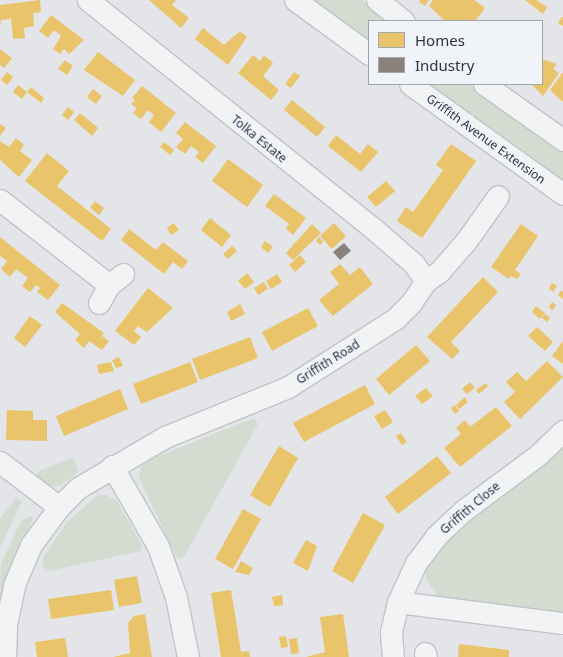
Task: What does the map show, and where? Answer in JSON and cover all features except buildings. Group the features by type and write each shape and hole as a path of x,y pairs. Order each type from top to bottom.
{"street":[{"name":"Tolka Estate","path":"88,0 375,230 414,264 426,281"},
{"path":"295,0 368,53"},
{"path":"377,0 403,20"},
{"name":"Griffith Avenue Extension","path":"411,85 563,194"},
{"path":"485,85 563,140"},
{"name":"Griffith Road","path":"5,657 6,624 14,585 31,546 59,507 78,488 112,466 165,437 288,387 395,319 412,304 426,281 439,272 466,241 498,196"},
{"path":"0,200 110,287"},
{"name":"Griffith Close","path":"393,657 391,632 398,602 416,563 436,536 464,510 538,455 563,431"},
{"path":"0,462 59,507"},
{"path":"112,466 158,546 176,597 188,657"},
{"path":"398,602 563,623"}],"shaded area":[{"path":"310,0 362,0 388,20 368,20 368,42"},
{"path":"426,85 470,85 563,152 563,184"},
{"path":"254,418 258,424 181,559 176,556 139,478 140,469 146,461"},
{"path":"563,444 563,617 437,596 426,579 426,565 446,539 542,465"},
{"path":"74,457 78,472 60,486 46,486 33,478 39,471"},
{"path":"98,495 106,495 117,501 142,545 140,551 49,571 42,566 43,558 67,522"},
{"path":"16,498 22,501 0,548 0,519"},
{"path":"31,516 33,518 0,599 1,564 16,531 24,519"}]}
